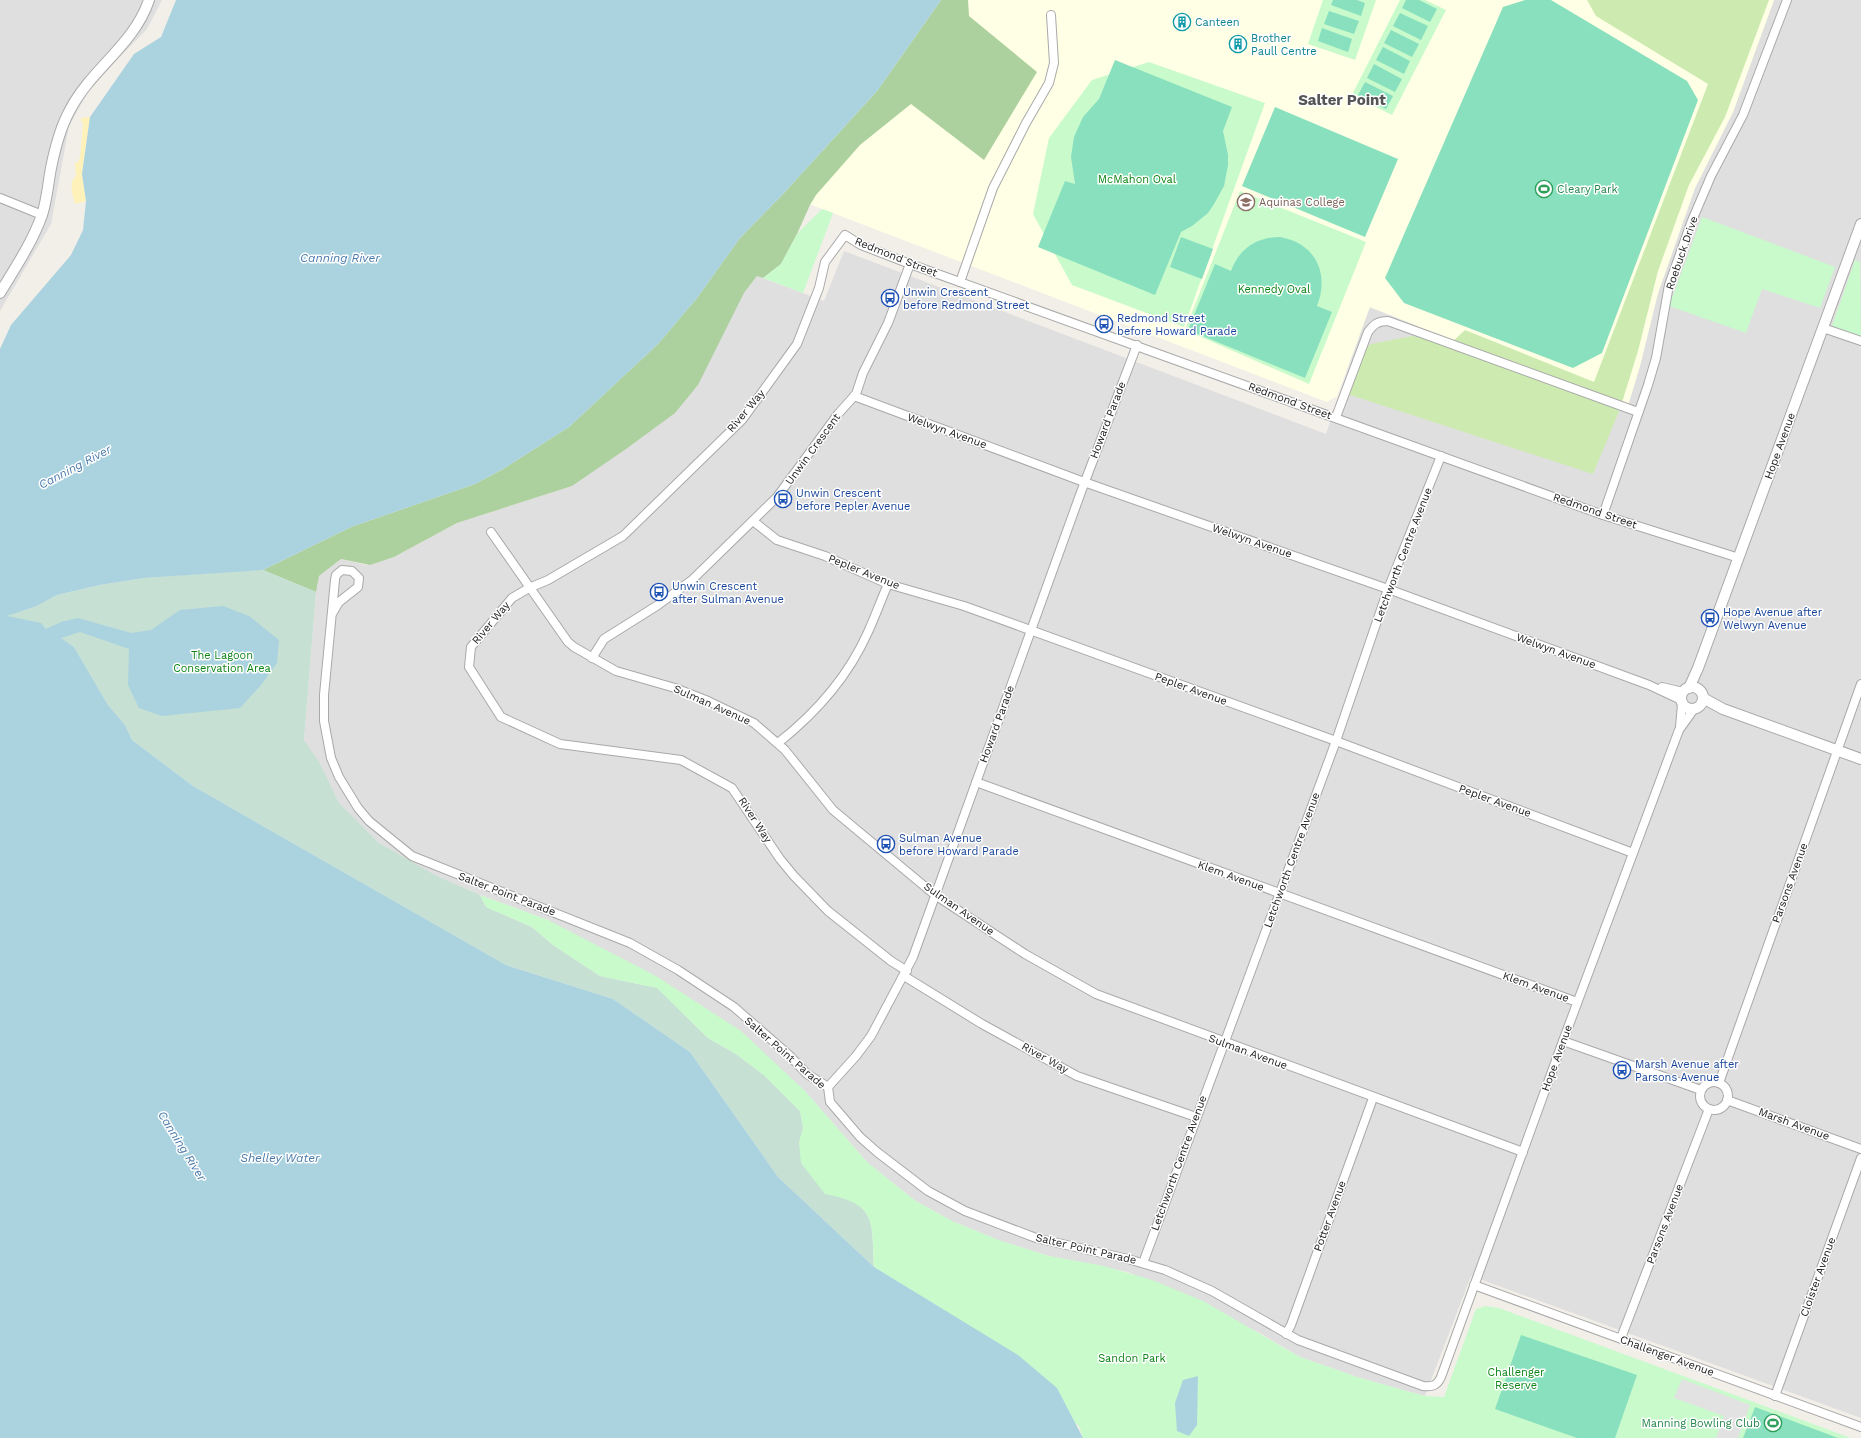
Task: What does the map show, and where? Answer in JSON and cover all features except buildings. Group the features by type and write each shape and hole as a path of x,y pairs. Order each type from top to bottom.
{"street":[{"path":"0,293 34,236 42,215 58,140 69,111 88,83 128,39 140,21 149,0"},
{"name":"Roebuck Drive","path":"1603,515 1656,358 1669,286 1691,223 1711,176 1743,115 1787,0"},
{"path":"960,282 993,188 1026,123 1049,83 1054,58 1051,15"},
{"path":"0,198 42,215"},
{"name":"Hope Avenue","path":"1435,1385 1441,1377 1577,1002 1679,730 1698,668 1823,328 1858,241 1861,224"},
{"name":"Redmond Street","path":"845,235 861,245 910,264 1336,417 1603,515 1739,558"},
{"name":"River Way","path":"845,235 836,250 825,262 819,288 797,344 742,420 623,536 548,580 529,588 512,598 470,648 470,670 501,717 560,744 681,760 729,785 740,797 780,859 794,876 828,911 905,974 982,1024 1077,1076 1196,1117"},
{"name":"Unwin Crescent","path":"592,658 604,639 658,606 692,580 777,497 838,414 854,396 888,323 910,264"},
{"path":"1336,417 1368,332 1373,325 1380,321 1388,321 1638,412"},
{"path":"1823,328 1861,341"},
{"name":"Howard Parade","path":"828,1087 856,1056 871,1036 905,974 1084,482 1137,345"},
{"name":"Welwyn Avenue","path":"854,396 1084,482 1388,589 1649,685 1689,695 1723,709 1861,759"},
{"name":"Letchworth Centre Avenue","path":"1143,1263 1336,741 1388,589 1441,456"},
{"name":"Pepler Avenue","path":"753,521 777,540 825,556 888,584 964,606 1336,741 1633,852"},
{"name":"Sulman Avenue","path":"491,532 568,642 592,658 624,674 675,688 708,701 754,723 786,750 832,810 935,895 1025,954 1096,994 1224,1043 1523,1152"},
{"name":"Salter Point Parade","path":"332,614 339,602 358,587 359,578 352,571 342,570 336,575 332,614 324,695 324,721 327,741 331,758 339,777 358,808 369,821 412,856 630,943 678,970 734,1007 789,1055 807,1074 828,1087 830,1102 860,1137 900,1171 947,1202 986,1221 1036,1238 1143,1263 1165,1270 1212,1291 1286,1334 1423,1386 1435,1385"},
{"path":"778,743 800,726 834,690 857,654 868,633 888,584"},
{"name":"Parsons Avenue","path":"1719,1083 1861,684"},
{"path":"1689,695 1702,703 1696,708"},
{"name":"Welwyn Avenue","path":"1689,695 1687,709 1723,709"},
{"name":"Hope Avenue","path":"1679,730 1696,708"},
{"name":"Klem Avenue","path":"976,782 1577,1002"},
{"path":"1563,1041 1701,1090"},
{"path":"1711,1082 1719,1083 1726,1088 1727,1100 1718,1110 1709,1109 1705,1107 1700,1099 1701,1090 1711,1082"},
{"name":"Potter Avenue","path":"1286,1334 1294,1317 1373,1098"},
{"name":"Marsh Avenue","path":"1727,1100 1861,1149"},
{"name":"Parsons Avenue","path":"1620,1338 1709,1109"},
{"name":"Cloister Avenue","path":"1775,1396 1861,1158"},
{"name":"Challenger Avenue","path":"1474,1285 1861,1427"}],"shaded area":[{"path":"0,0 162,0 147,29 91,87 69,126 51,224 0,311"},
{"name":"Aquinas College","path":"941,0 1774,0 1733,112 1695,188 1658,293 1640,366 1627,409 1370,307 1337,396 1327,402 783,194 877,91"},
{"path":"1774,0 1861,0 1861,1418 1471,1276 1425,1396 1360,1378 1300,1357 1258,1332 1128,1272 1049,1256 1001,1241 952,1221 914,1200 867,1162 805,1091 548,920 480,895 417,867 379,843 338,803 304,740 316,592 319,576 341,559 366,565 394,557 457,523 572,486 696,388 744,293 757,276 824,301 844,251 1326,434 1369,307 1627,409 1640,366 1658,293 1695,188 1733,112"},
{"path":"1682,1379 1750,1405 1738,1438 1716,1438 1724,1416 1674,1398"}],"green space":[{"path":"941,0 968,0 969,16 1037,72 984,160 911,104 860,145 816,195 781,264 763,278 757,276 744,293 698,385 675,413 626,449 572,486 457,523 394,557 370,565 341,559 319,576 316,592 263,570 351,527 475,484 503,469 569,427 658,344 697,298 740,238 783,194 877,91"},
{"path":"1323,0 1376,0 1355,60 1308,44"},
{"path":"1333,0 1357,0 1365,3 1361,16 1331,5"},
{"path":"1400,0 1425,0 1446,10 1392,115 1352,95"},
{"path":"1406,0 1419,0 1437,9 1430,22 1402,8"},
{"name":"Cleary Park","path":"1525,0 1551,0 1687,81 1698,100 1602,353 1573,368 1404,303 1385,278 1503,7"},
{"path":"1587,0 1769,0 1725,117 1689,185 1658,271 1638,351 1620,409 1593,474 1341,392 1352,361 1371,344 1412,336 1451,343 1465,330 1594,382 1708,84 1596,16"},
{"path":"1329,11 1359,21 1354,34 1324,24"},
{"path":"1400,13 1428,26 1421,40 1393,26"},
{"path":"1322,28 1352,39 1348,52 1318,41"},
{"path":"1391,30 1419,44 1412,57 1384,43"},
{"path":"1383,47 1410,61 1404,74 1376,60"},
{"name":"McMahon Oval","path":"1115,60 1232,107 1223,131 1228,155 1228,165 1224,186 1208,213 1192,226 1181,232 1155,295 1038,247 1065,181 1075,184 1071,157 1074,137 1083,117 1099,99"},
{"name":"McMahon Oval","path":"1149,62 1265,103 1184,327 1072,285 1033,214 1049,138 1092,80"},
{"path":"1374,64 1402,79 1395,92 1367,78"},
{"path":"1365,82 1393,96 1386,109 1358,95"},
{"path":"1275,107 1398,159 1365,237 1242,186"},
{"name":"Kennedy Oval","path":"1240,191 1366,242 1309,384 1185,330"},
{"path":"822,209 833,213 803,293 763,278 781,264 797,234"},
{"path":"1702,217 1835,267 1820,308 1762,289 1746,333 1669,306"},
{"path":"1181,237 1213,249 1202,279 1170,267"},
{"name":"Kennedy Oval","path":"1280,237 1292,240 1311,253 1320,271 1322,282 1321,294 1317,306 1332,312 1305,378 1188,330 1215,264 1231,271 1239,256 1250,246 1263,239"},
{"path":"1855,260 1860,262 1861,337 1832,326"},
{"name":"The Lagoon Conservation Area","path":"263,570 316,592 304,740 319,762 339,803 379,843 435,875 480,895 486,907 532,927 553,945 600,976 657,988 708,1038 736,1054 765,1076 800,1111 803,1128 799,1143 825,1193 842,1197 854,1203 863,1209 868,1216 873,1237 874,1267 778,1177 690,1052 613,999 506,965 193,786 132,740 125,725 108,705 74,647 46,629 6,616 37,606 57,595 100,585 144,578"},
{"name":"Sandon Park","path":"480,895 548,920 656,976 741,1031 805,1091 867,1162 914,1200 952,1221 1001,1241 1049,1256 1104,1266 1152,1280 1203,1301 1300,1357 1360,1378 1425,1396 1444,1397 1476,1309 1485,1306 1499,1308 1851,1438 1083,1438 1079,1426 934,1304 874,1267 873,1237 868,1217 863,1209 854,1203 842,1198 825,1194 801,1163 799,1143 803,1128 800,1111 765,1076 736,1054 708,1038 657,988 600,976 553,945 532,927 486,907"},
{"name":"Challenger Reserve","path":"1521,1335 1637,1375 1615,1438 1577,1438 1495,1409"},
{"name":"Manning Bowling Club","path":"1755,1407 1838,1438 1743,1438"}],"sand":[{"path":"90,117 82,174 86,201 75,204 72,193 72,182 76,176 75,163 78,162 80,158 83,124 81,118"}],"water":[{"path":"176,0 941,0 877,91 783,194 740,238 697,298 658,344 569,427 503,469 475,484 351,527 263,570 144,578 100,585 57,595 37,606 7,616 41,623 46,629 61,622 78,618 131,633 151,630 180,610 223,606 249,616 279,640 277,663 261,685 240,708 162,716 139,708 128,685 129,649 80,632 61,638 74,647 108,705 125,725 132,740 193,786 506,965 613,999 690,1052 778,1177 874,1267 1018,1355 1057,1388 1083,1438 0,1438 0,349 11,325 71,255 83,230 86,201 82,174 90,117 134,54 161,37"},
{"path":"1198,1376 1197,1425 1189,1436 1177,1431 1175,1403 1183,1380"}],"place":[{"name":"Canteen","path":"1182,22"},
{"name":"Brother Paull Centre","path":"1238,44"},
{"name":"Cleary Park","path":"1544,189"},
{"name":"Aquinas College","path":"1246,202"},
{"name":"Unwin Crescent before Redmond Street","path":"890,298"},
{"name":"Redmond Street before Howard Parade","path":"1104,324"},
{"name":"Unwin Crescent before Pepler Avenue","path":"783,499"},
{"name":"Unwin Crescent after Sulman Avenue","path":"659,592"},
{"name":"Hope Avenue after Welwyn Avenue","path":"1710,618"},
{"name":"Sulman Avenue before Howard Parade","path":"886,844"},
{"name":"Marsh Avenue after Parsons Avenue","path":"1622,1070"},
{"name":"Manning Bowling Club","path":"1773,1423"}],"district":[{"name":"Salter Point","path":"1342,100"}],"water label":[{"name":"Canning River","path":"340,258"},
{"name":"Canning River","path":"75,467"},
{"name":"Canning River","path":"182,1146"},
{"name":"Shelley Water","path":"280,1158"}]}
